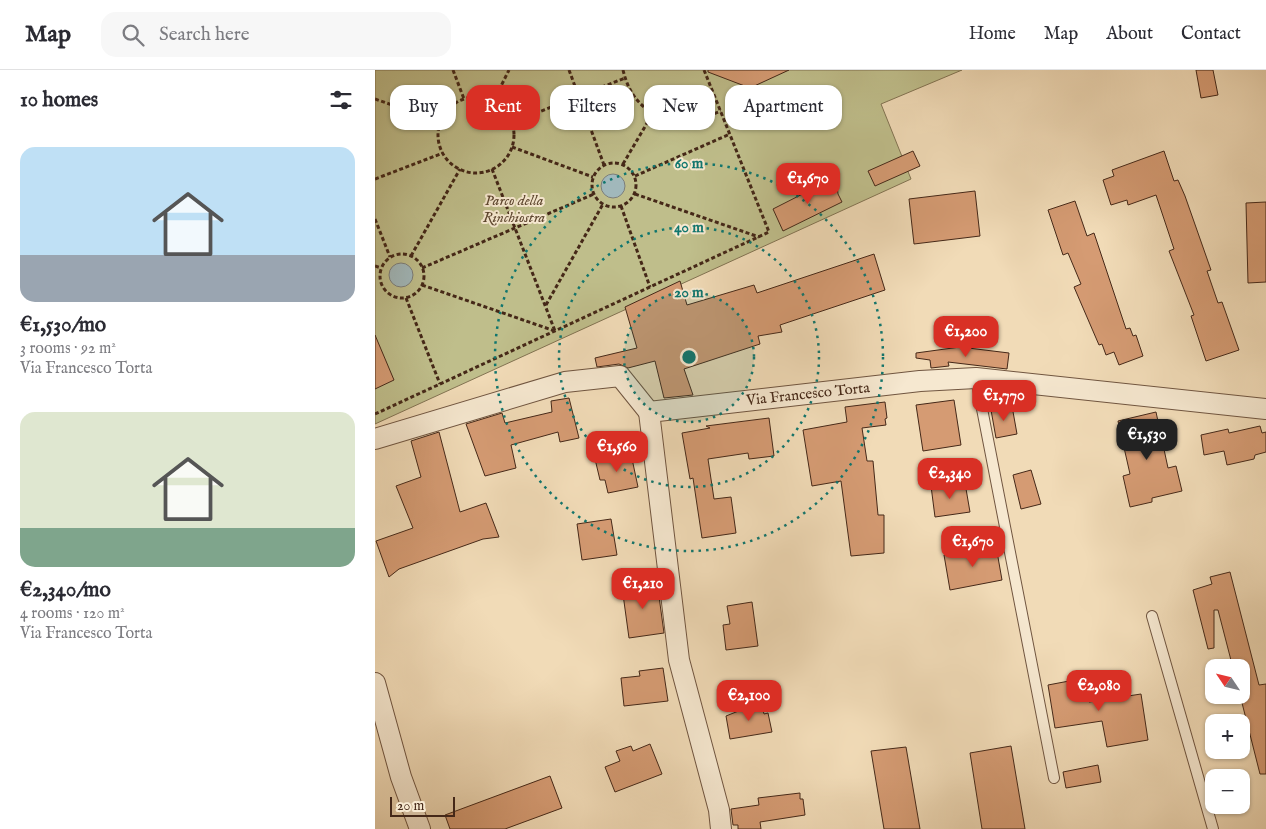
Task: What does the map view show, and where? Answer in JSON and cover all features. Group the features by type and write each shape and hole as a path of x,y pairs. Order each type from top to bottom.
{"street":[{"path":"375,439 565,382 620,376 649,412 679,660 719,810 721,829"},
{"name":"Via Francesco Torta","path":"649,412 920,381 975,378 1266,409"},
{"path":"375,683 401,777 419,829"}],"lane":[{"path":"975,378 1054,778"},
{"path":"1151,616 1213,829"}],"path":[{"path":"453,70 465,99 456,102"},
{"path":"502,85 509,70"},
{"path":"569,70 575,85"},
{"path":"623,70 632,94 644,105"},
{"path":"375,414 769,232 705,70"},
{"path":"607,85 625,78"},
{"path":"375,99 390,104"},
{"path":"715,113 721,111"},
{"path":"623,164 644,128"},
{"path":"438,130 439,144 443,153 454,166 467,172 481,172 492,169 505,160 512,146 513,130"},
{"path":"591,130 604,165"},
{"path":"635,176 730,134"},
{"path":"512,146 593,177"},
{"path":"375,179 443,153"},
{"path":"614,162 623,164 635,176 635,194 621,206 612,207 603,204 594,194 593,177 599,168 604,165 614,162"},
{"path":"411,256 460,169"},
{"path":"492,169 555,331"},
{"path":"422,268 594,194"},
{"path":"635,194 759,237"},
{"path":"545,306 603,204"},
{"path":"621,206 650,287"},
{"path":"375,219 390,258"},
{"path":"401,254 411,256 422,268 424,277 422,285 417,293 406,298 399,299 390,296 381,285 379,274 381,268 390,258 401,254"},
{"path":"375,266 381,268"},
{"path":"375,288 381,285"},
{"path":"422,285 555,331"},
{"path":"406,298 440,384"}],"green space":[{"name":"Parco della Rinchiostra","path":"375,70 962,70 881,104 911,179 375,424"}],"water":[{"path":"613,174 621,178 625,186 621,194 613,198 605,194 601,186 605,178"},
{"path":"401,263 409,267 413,275 409,283 401,287 393,283 389,275 393,267"}],"building":[{"path":"708,70 789,70 756,85 742,85 708,72"},
{"path":"1196,70 1213,70 1218,95 1201,98"},
{"path":"913,151 920,166 875,186 868,171"},
{"path":"1164,151 1174,181 1178,180 1185,196 1211,270 1207,271 1218,303 1222,302 1239,350 1206,361 1191,316 1194,315 1169,251 1174,249 1156,195 1128,205 1127,200 1111,205 1103,180 1114,176 1112,170"},
{"path":"836,177 838,194 842,202 783,231 773,209"},
{"path":"975,191 980,236 914,244 909,199"},
{"path":"1075,201 1087,236 1094,233 1126,329 1130,328 1133,336 1136,335 1143,356 1119,365 1114,352 1106,355 1102,344 1099,345 1074,287 1081,284 1068,253 1063,255 1048,210"},
{"path":"1266,202 1266,282 1248,283 1246,203"},
{"path":"874,254 885,290 780,325 782,332 758,336 760,344 684,369 693,395 664,398 655,361 628,368 619,364 597,367 595,358 637,348 625,307 680,281 687,305 754,285 757,293"},
{"path":"375,335 394,380 375,389"},
{"path":"960,347 1009,353 1007,369 948,362 949,366 931,368 930,360 916,358 916,353"},
{"path":"569,398 579,438 560,442 558,432 511,445 516,468 485,476 466,424 502,413 505,423 552,412 551,401"},
{"path":"954,400 961,445 923,451 916,405"},
{"path":"885,402 886,425 862,428 867,461 873,461 878,515 884,515 884,553 851,556 841,481 812,486 803,430 847,422 845,407"},
{"path":"1012,406 1017,434 996,438 991,410"},
{"path":"1156,412 1168,468 1176,466 1182,491 1152,498 1152,502 1130,507 1123,476 1130,474 1118,421"},
{"path":"769,418 774,456 749,459 748,453 708,459 714,499 731,497 736,533 702,538 693,478 690,479 682,433 710,428 706,426"},
{"path":"1260,426 1262,433 1266,432 1266,452 1255,455 1254,459 1227,465 1224,451 1204,455 1201,435 1228,429 1229,433"},
{"path":"439,432 460,512 486,503 499,537 483,539 399,569 389,577 376,541 413,528 396,486 421,477 411,441"},
{"path":"631,454 638,487 608,493 605,480 600,480 595,459"},
{"path":"1031,470 1041,504 1021,509 1013,475"},
{"path":"965,483 970,512 935,517 931,486"},
{"path":"611,519 617,555 582,560 577,524"},
{"path":"996,546 1002,580 950,590 944,555"},
{"path":"1230,572 1259,685 1266,684 1266,774 1260,774 1250,734 1250,714 1245,714 1242,704 1250,704 1250,659 1231,659 1218,610 1214,610 1214,648 1208,649 1193,590 1212,584 1210,577"},
{"path":"657,582 664,633 629,638 622,587"},
{"path":"752,602 758,646 726,650 723,625 730,624 727,606"},
{"path":"663,668 668,701 624,706 621,678 640,676 639,671"},
{"path":"1085,678 1089,702 1141,694 1148,740 1107,747 1102,721 1055,728 1048,685"},
{"path":"761,702 764,714 768,713 772,732 730,739 726,716"},
{"path":"650,744 662,774 615,792 605,767 620,761 616,751 631,746 633,751"},
{"path":"1011,746 1025,829 982,829 970,753"},
{"path":"906,747 920,829 884,829 871,751"},
{"path":"1098,765 1101,782 1066,788 1063,772"},
{"path":"550,776 562,808 505,829 450,829 445,815"},
{"path":"800,793 800,799 803,799 805,815 760,822 761,829 738,829 738,825 733,825 731,809 759,805 758,798"}]}
